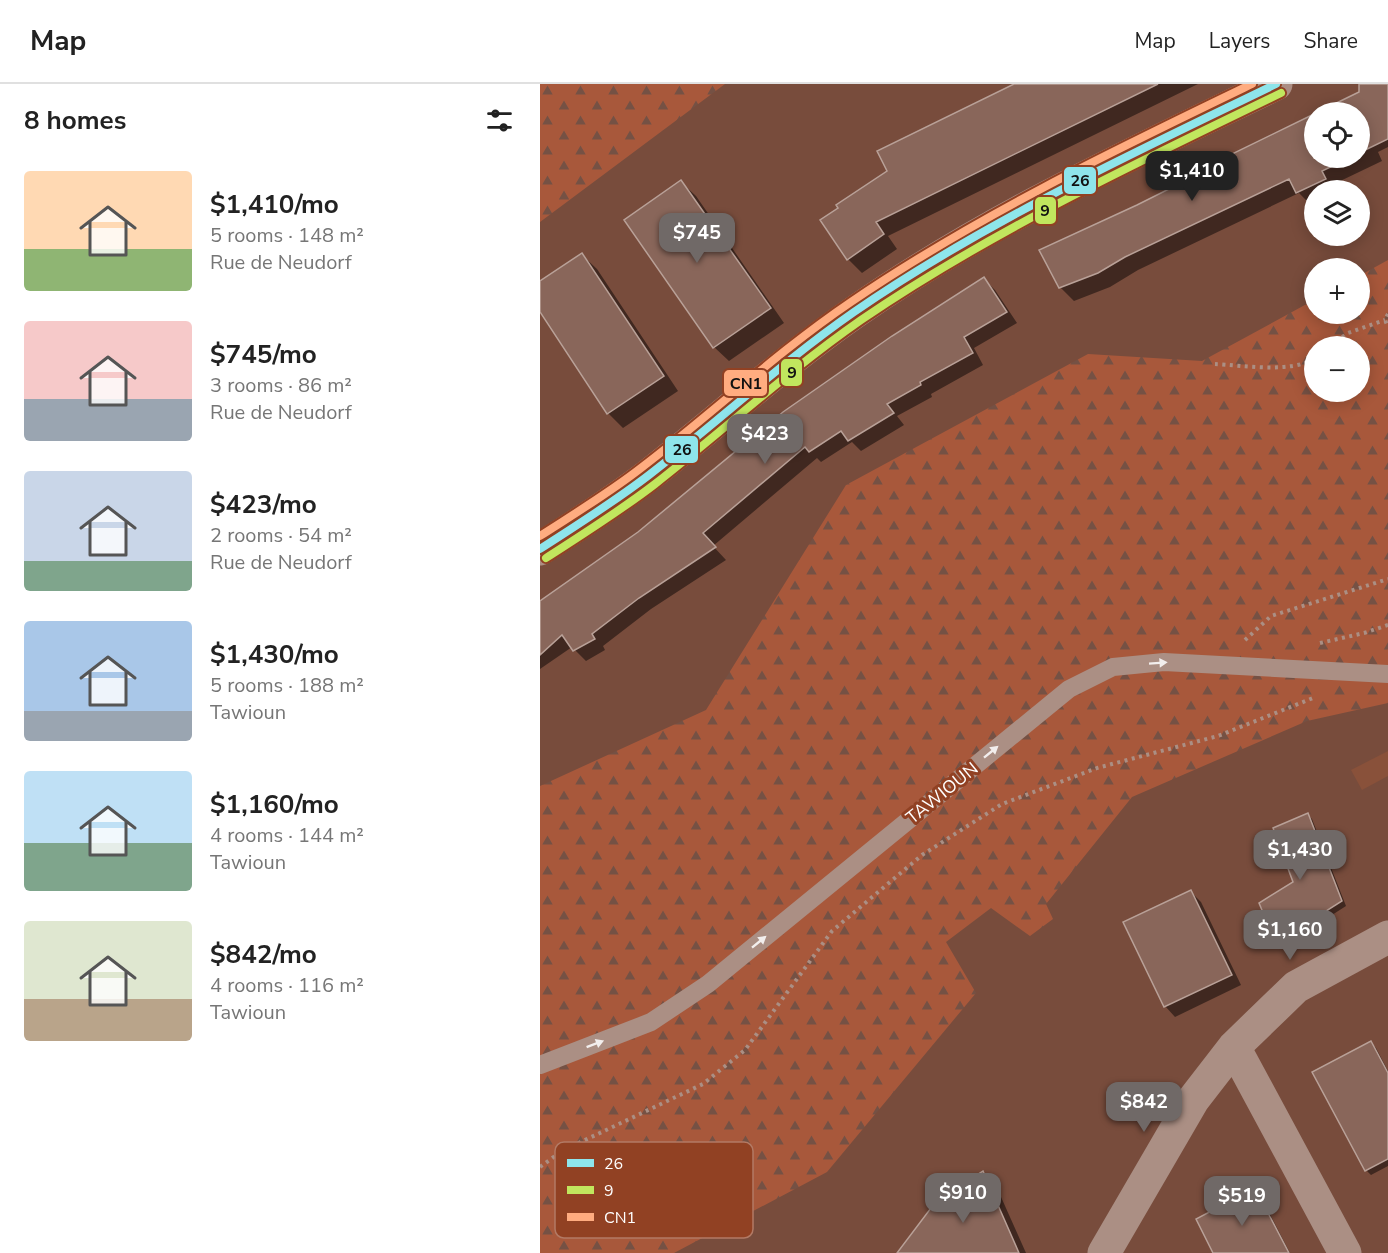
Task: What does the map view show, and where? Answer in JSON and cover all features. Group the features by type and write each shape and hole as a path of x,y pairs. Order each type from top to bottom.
{"main road":[{"path":"540,549 648,476 789,361 854,313 949,250 1065,186 1276,84"}],"street":[{"path":"1104,1253 1193,1100 1234,1047 1296,987 1388,937"},
{"path":"1234,1047 1345,1253"}],"lane":[{"name":"TAWIOUN","path":"540,1065 651,1022 708,984 1069,689 1113,667 1164,662 1388,674"}],"path":[{"path":"1344,336 1385,321 1388,314"},
{"path":"1385,321 1388,327"},
{"path":"1215,364 1286,367 1304,364"},
{"path":"1216,665 1271,616 1388,579"},
{"path":"581,1142 703,1084 745,1050 832,931 922,855 1002,804 1097,768 1218,736 1302,703 1362,674"},
{"path":"540,1167 555,1156"}],"green space":[{"path":"540,84 725,84 540,222"},
{"path":"1388,260 1388,703 1307,721 1132,797 1046,904 1053,919 1030,936 991,908 946,942 976,993 827,1172 753,1211 753,1142 555,1142 555,1238 702,1238 674,1253 540,1253 540,786 706,710 846,485 1088,354 1202,361 1304,305 1304,324 1370,324 1370,270"}],"shaded area":[{"path":"1388,751 1388,776 1362,790 1351,770"}],"building":[{"path":"1014,84 1158,84 876,222 884,234 847,260 820,220 838,208 836,205 887,171 877,151"},
{"path":"1359,84 1388,84 1388,139 1370,148 1370,102 1338,102 1359,92"},
{"path":"1304,119 1304,168 1328,168 1322,171 1326,179 1304,180 1304,189 1296,193 1289,179 1125,257 1098,273 1059,288 1039,250 1191,178 1189,175"},
{"path":"681,180 771,308 713,348 624,220"},
{"path":"582,253 664,376 607,414 540,312 540,281"},
{"path":"984,277 1007,312 964,337 973,353 920,382 921,385 887,404 894,413 848,441 841,431 809,452 805,447 703,533 716,547 639,598 592,634 595,639 573,651 562,635 540,655 540,601 638,532 783,412 892,336"},
{"path":"1308,813 1342,901 1276,943 1259,903 1293,882 1273,828"},
{"path":"1191,890 1232,975 1164,1007 1123,922"},
{"path":"1371,1041 1388,1073 1388,1159 1365,1171 1312,1072"},
{"path":"983,1171 1019,1253 897,1253 937,1200"},
{"path":"1255,1188 1289,1253 1213,1253 1196,1219"}],"transit line":[{"name":"CN1","path":"540,536 629,477 797,341 899,271 1047,186 1252,84"},
{"name":"26","path":"540,549 636,485 827,331 904,279 1060,190 1276,84"},
{"name":"9","path":"546,558 642,494 808,359 911,287 1066,199 1281,93"}]}
